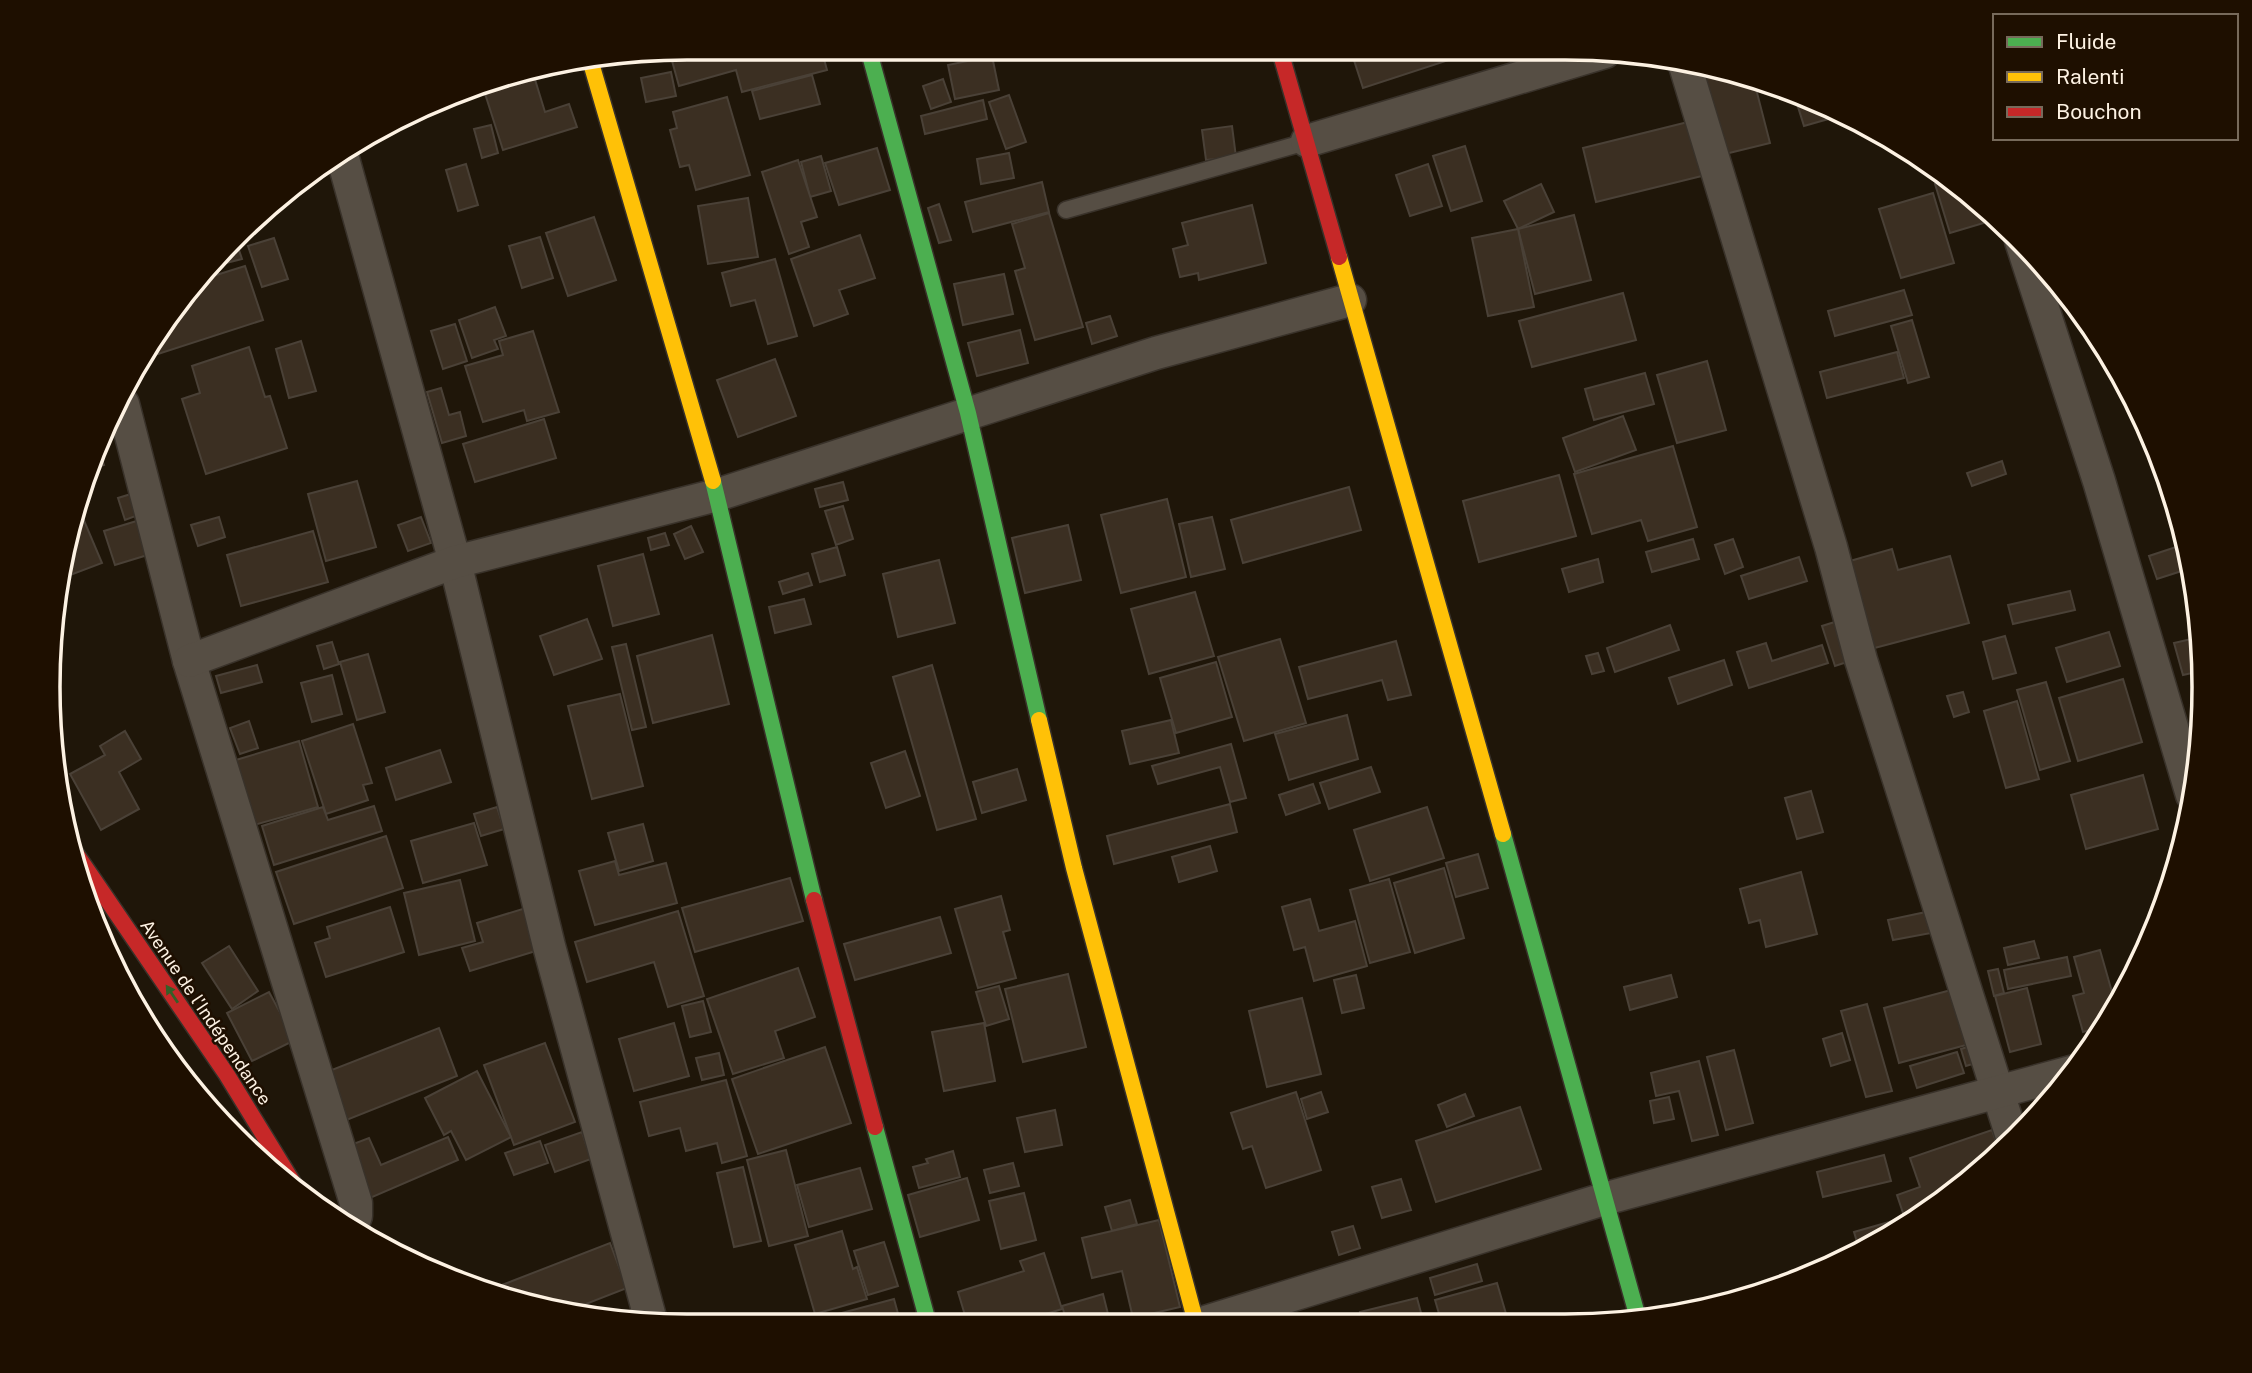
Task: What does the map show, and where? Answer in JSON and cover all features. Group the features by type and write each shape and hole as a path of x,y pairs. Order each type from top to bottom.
{"street":[{"path":"871,60 968,413 1074,869 1194,1314"},
{"path":"1283,60 1635,1309"},
{"path":"1307,141 1577,60"},
{"path":"592,67 717,495 824,942 926,1314"},
{"path":"1687,72 1827,534 1861,660 2009,1130"},
{"path":"344,162 455,562 549,946 649,1312"},
{"path":"2028,264 2099,481 2186,774"},
{"path":"189,661 455,562 717,495 1156,353 1350,300"},
{"path":"124,410 189,661 356,1203 355,1218"},
{"name":"Avenue de l'Indépendance","path":"88,871 227,1075 284,1167"},
{"path":"1231,1314 1604,1199 2056,1077"}],"lane":[{"path":"1066,210 1307,141"}],"building":[{"path":"672,60 824,60 827,70 742,92 736,70 679,86"},
{"path":"972,60 993,60 999,90 955,99 948,65"},
{"path":"1354,60 1449,60 1363,88"},
{"path":"671,72 676,96 646,102 641,78"},
{"path":"812,75 820,104 760,119 752,91"},
{"path":"1704,76 1756,90 1770,143 1725,154"},
{"path":"535,79 545,112 569,104 577,127 503,150 485,93"},
{"path":"943,79 951,102 931,109 923,86"},
{"path":"1009,95 1026,142 1006,149 989,102"},
{"path":"727,97 750,175 696,190 689,165 680,167 670,130 677,128 673,112"},
{"path":"983,100 987,119 925,134 921,116"},
{"path":"1797,104 1831,118 1804,126"},
{"path":"1696,120 1710,174 1596,202 1583,148"},
{"path":"491,125 498,153 482,158 474,129"},
{"path":"1232,126 1236,157 1206,160 1202,130"},
{"path":"1465,146 1482,201 1451,211 1433,156"},
{"path":"877,148 890,190 839,205 825,163"},
{"path":"1009,153 1014,178 981,184 977,159"},
{"path":"821,156 831,191 810,197 801,162"},
{"path":"798,160 817,217 801,222 809,247 789,254 762,172"},
{"path":"466,164 478,205 458,211 446,170"},
{"path":"1428,164 1442,206 1410,216 1396,175"},
{"path":"1042,182 1049,212 973,232 965,202"},
{"path":"1939,183 1947,189 1987,222 1950,233 1935,184"},
{"path":"1541,184 1554,212 1518,229 1504,201"},
{"path":"1933,193 1954,263 1901,278 1879,209"},
{"path":"748,198 758,257 708,264 698,206"},
{"path":"939,204 951,240 939,243 928,208"},
{"path":"1252,205 1266,263 1199,280 1198,273 1180,277 1173,249 1188,245 1182,223"},
{"path":"1049,213 1083,327 1035,340 1015,271 1025,268 1012,224"},
{"path":"1574,215 1591,280 1535,294 1518,229"},
{"path":"594,217 616,280 568,296 546,233"},
{"path":"1518,229 1534,307 1488,316 1472,238"},
{"path":"860,235 875,278 839,290 848,314 814,326 791,259"},
{"path":"540,237 553,278 522,288 509,246"},
{"path":"274,238 288,279 262,287 248,246"},
{"path":"238,248 242,259 226,262"},
{"path":"775,259 797,336 768,344 755,300 731,306 722,273"},
{"path":"245,266 263,320 158,354 165,338 212,276"},
{"path":"1004,274 1013,314 963,325 954,284"},
{"path":"1904,290 1912,315 1835,336 1828,311"},
{"path":"1623,293 1636,340 1532,367 1519,321"},
{"path":"495,307 506,336 494,340 498,349 472,358 459,320"},
{"path":"1110,316 1117,336 1092,344 1086,323"},
{"path":"1912,320 1929,377 1908,383 1891,326"},
{"path":"455,324 467,361 443,369 431,331"},
{"path":"1020,330 1028,363 977,376 968,343"},
{"path":"533,331 559,412 527,421 524,410 483,422 465,366 503,355 499,341"},
{"path":"301,341 316,391 289,398 276,349"},
{"path":"249,347 265,397 270,396 287,448 206,474 182,399 200,393 192,366"},
{"path":"1897,352 1904,378 1827,398 1820,372"},
{"path":"775,359 796,416 738,437 717,380"},
{"path":"1707,361 1726,430 1677,443 1657,375"},
{"path":"1645,373 1654,404 1594,420 1585,389"},
{"path":"441,388 449,415 460,412 466,436 442,443 427,392"},
{"path":"1623,416 1636,450 1575,472 1563,438"},
{"path":"544,419 556,458 475,482 463,444"},
{"path":"1673,446 1697,527 1648,541 1641,520 1592,534 1574,474"},
{"path":"2002,461 2006,474 1972,486 1967,473"},
{"path":"1559,475 1576,536 1479,562 1463,501"},
{"path":"357,481 376,547 326,561 308,494"},
{"path":"843,482 848,500 820,507 815,489"},
{"path":"1349,487 1361,530 1243,563 1231,520"},
{"path":"134,493 141,514 125,520 118,498"},
{"path":"1167,499 1186,577 1121,593 1101,515"},
{"path":"843,506 853,539 836,545 825,511"},
{"path":"219,517 225,537 198,546 191,525"},
{"path":"421,517 431,543 408,551 398,525"},
{"path":"1212,517 1225,569 1191,577 1179,524"},
{"path":"83,518 102,563 70,575"},
{"path":"143,519 154,553 115,565 104,531"},
{"path":"1068,525 1081,580 1025,593 1012,538"},
{"path":"691,526 703,552 685,559 674,534"},
{"path":"313,531 328,582 241,606 227,555"},
{"path":"665,533 669,545 651,550 648,538"},
{"path":"1693,539 1699,559 1652,572 1646,552"},
{"path":"1733,539 1743,567 1725,574 1715,545"},
{"path":"837,547 845,575 820,582 812,554"},
{"path":"2176,547 2181,571 2157,579 2149,556"},
{"path":"1892,549 1898,570 1950,556 1969,623 1867,650 1843,563"},
{"path":"643,554 659,614 613,626 598,566"},
{"path":"1799,557 1807,581 1749,599 1741,576"},
{"path":"1598,559 1603,582 1569,592 1562,569"},
{"path":"939,560 955,623 898,637 883,574"},
{"path":"808,573 812,585 783,594 779,582"},
{"path":"2070,591 2075,610 2013,624 2008,605"},
{"path":"1195,592 1214,656 1149,674 1131,609"},
{"path":"804,599 811,624 775,633 769,607"},
{"path":"587,619 602,659 554,675 540,636"},
{"path":"1844,619 1856,659 1835,666 1822,626"},
{"path":"1670,625 1679,650 1615,672 1607,648"},
{"path":"2109,632 2120,666 2067,682 2056,648"},
{"path":"712,635 729,704 653,723 637,656"},
{"path":"2005,636 2016,673 1993,679 1983,642"},
{"path":"1280,639 1306,723 1244,741 1218,657"},
{"path":"2190,639 2192,673 2183,675 2174,643"},
{"path":"1396,641 1411,695 1388,700 1382,680 1308,699 1299,667"},
{"path":"332,642 339,664 324,669 317,646"},
{"path":"1766,643 1772,661 1822,645 1828,663 1749,688 1737,652"},
{"path":"626,644 646,727 632,730 612,647"},
{"path":"1598,653 1604,671 1592,674 1586,656"},
{"path":"368,654 385,712 357,720 340,662"},
{"path":"1724,660 1732,685 1678,704 1669,678"},
{"path":"1216,662 1232,717 1176,733 1160,678"},
{"path":"257,665 262,682 221,693 216,676"},
{"path":"932,665 976,819 937,830 893,677"},
{"path":"332,675 342,714 312,722 301,683"},
{"path":"2123,679 2142,742 2078,761 2059,698"},
{"path":"2046,682 2070,761 2040,770 2017,690"},
{"path":"1963,692 1969,712 1954,717 1947,696"},
{"path":"620,694 643,786 592,799 568,706"},
{"path":"2017,701 2039,779 2006,788 1984,711"},
{"path":"1347,715 1358,759 1289,780 1275,734"},
{"path":"1171,720 1179,753 1130,764 1122,731"},
{"path":"249,721 258,748 240,754 230,728"},
{"path":"353,724 372,783 363,785 368,800 326,814 302,741"},
{"path":"125,731 141,759 119,772 139,809 101,830 70,774 105,755 100,746"},
{"path":"299,741 318,807 254,825 236,760"},
{"path":"1231,744 1246,798 1230,802 1220,767 1158,784 1152,766"},
{"path":"440,750 451,782 396,800 386,768"},
{"path":"905,751 920,796 886,808 871,763"},
{"path":"1371,767 1380,792 1329,809 1320,783"},
{"path":"1017,769 1026,800 982,813 973,782"},
{"path":"2143,775 2158,829 2086,849 2071,795"},
{"path":"1313,784 1320,803 1286,815 1279,795"},
{"path":"1811,791 1823,832 1797,839 1785,798"},
{"path":"1230,804 1237,832 1114,864 1107,836"},
{"path":"374,806 382,831 274,865 262,826 323,807 328,820"},
{"path":"497,807 504,829 481,836 474,814"},
{"path":"1427,807 1444,858 1370,881 1354,830"},
{"path":"474,823 487,865 423,883 411,841"},
{"path":"643,824 653,861 619,871 608,833"},
{"path":"386,836 403,888 294,924 276,872"},
{"path":"1210,846 1217,871 1179,882 1172,857"},
{"path":"1478,854 1488,888 1456,897 1446,863"},
{"path":"615,861 619,875 666,863 677,903 595,925 579,871"},
{"path":"1444,868 1464,938 1415,953 1394,883"},
{"path":"1801,872 1817,934 1766,947 1760,920 1749,923 1740,889"},
{"path":"790,878 803,921 695,952 682,908"},
{"path":"1389,879 1410,952 1370,963 1350,890"},
{"path":"460,880 475,941 419,955 404,893"},
{"path":"1001,896 1010,930 1003,932 1016,978 978,988 955,909"},
{"path":"1310,899 1319,931 1355,921 1367,966 1314,981 1305,947 1294,950 1282,907"},
{"path":"390,907 404,952 326,977 315,943 330,938 327,927"},
{"path":"526,908 539,950 470,971 462,948 483,942 477,923"},
{"path":"678,911 704,996 668,1007 654,962 587,982 575,942"},
{"path":"1926,912 1931,933 1893,940 1888,920"},
{"path":"940,917 951,953 855,980 844,944"},
{"path":"2034,941 2039,958 2008,965 2004,948"},
{"path":"229,946 258,991 232,1009 202,963"},
{"path":"2100,950 2112,993 2090,1030 2083,1032 2073,996 2084,993 2074,957"},
{"path":"2067,957 2071,976 2008,989 2004,970"},
{"path":"798,968 815,1017 775,1031 784,1058 733,1074 707,999"},
{"path":"1998,969 2004,993 1994,996 1988,971"},
{"path":"1068,974 1086,1047 1023,1062 1005,989"},
{"path":"1356,975 1364,1008 1342,1013 1334,980"},
{"path":"1671,975 1677,997 1630,1010 1624,987"},
{"path":"999,986 1009,1019 986,1026 976,992"},
{"path":"2027,988 2041,1044 2010,1052 1995,996"},
{"path":"1951,990 1966,1045 1899,1063 1884,1008"},
{"path":"269,992 295,1040 252,1061 227,1013"},
{"path":"1302,998 1321,1074 1267,1087 1249,1011"},
{"path":"703,1001 711,1032 690,1037 682,1006"},
{"path":"1867,1004 1892,1091 1866,1097 1841,1011"},
{"path":"674,1023 689,1076 634,1091 619,1039"},
{"path":"984,1023 995,1081 944,1091 932,1032"},
{"path":"439,1028 457,1076 344,1121 324,1073"},
{"path":"1842,1033 1850,1060 1831,1066 1823,1039"},
{"path":"545,1043 575,1122 514,1145 484,1065"},
{"path":"1974,1045 1979,1062 1966,1066 1961,1049"},
{"path":"825,1047 851,1123 758,1154 732,1079"},
{"path":"1734,1050 1753,1123 1726,1130 1707,1057"},
{"path":"1957,1052 1964,1073 1917,1088 1910,1066"},
{"path":"719,1053 724,1075 702,1080 696,1058"},
{"path":"1699,1061 1718,1135 1692,1141 1679,1091 1656,1096 1651,1073"},
{"path":"477,1071 511,1137 466,1160 451,1131 444,1135 425,1098"},
{"path":"726,1080 747,1156 722,1163 717,1143 686,1151 680,1128 649,1136 640,1102"},
{"path":"1296,1092 1321,1170 1266,1188 1252,1146 1243,1149 1231,1113"},
{"path":"1321,1092 1328,1112 1307,1119 1301,1099"},
{"path":"1465,1094 1474,1116 1447,1127 1438,1105"},
{"path":"1669,1097 1674,1119 1654,1123 1650,1101"},
{"path":"1520,1107 1541,1169 1436,1202 1416,1141"},
{"path":"1055,1110 1062,1145 1025,1152 1017,1118"},
{"path":"1992,1130 1996,1142 1947,1184 1903,1214 1897,1195 1920,1187 1910,1158"},
{"path":"582,1132 591,1159 555,1172 545,1145"},
{"path":"448,1137 458,1160 370,1198 348,1146 369,1138 381,1165"},
{"path":"540,1141 548,1163 514,1175 505,1153"},
{"path":"786,1150 808,1236 769,1246 747,1160"},
{"path":"953,1151 960,1177 919,1188 913,1167 928,1163 926,1159"},
{"path":"1884,1155 1891,1181 1823,1197 1817,1172"},
{"path":"1013,1163 1019,1186 990,1193 984,1170"},
{"path":"743,1167 761,1241 734,1247 717,1173"},
{"path":"860,1168 872,1209 809,1227 797,1185"},
{"path":"967,1178 979,1220 920,1237 908,1195"},
{"path":"1401,1179 1411,1210 1382,1218 1372,1187"},
{"path":"1024,1193 1036,1240 1001,1249 989,1201"},
{"path":"1130,1200 1137,1224 1112,1231 1105,1207"},
{"path":"1159,1220 1180,1307 1150,1314 1132,1314 1122,1271 1092,1278 1082,1238"},
{"path":"1892,1221 1857,1241 1854,1232"},
{"path":"1353,1226 1360,1248 1339,1255 1332,1232"},
{"path":"842,1231 853,1269 857,1267 867,1299 815,1314 795,1245"},
{"path":"884,1242 898,1286 868,1295 854,1251"},
{"path":"610,1243 627,1288 585,1305 502,1285"},
{"path":"1044,1253 1062,1309 1046,1314 965,1314 958,1292 1024,1271 1020,1261"},
{"path":"1477,1264 1482,1281 1435,1295 1430,1278"},
{"path":"1497,1283 1506,1314 1439,1314 1435,1300"},
{"path":"1103,1294 1108,1314 1064,1314 1062,1306"},
{"path":"1417,1298 1421,1314 1361,1314"},
{"path":"894,1299 898,1314 838,1314"}],"traffic: fast":[{"path":"871,60 968,413 1039,720"},
{"path":"713,481 814,900"},
{"path":"1503,834 1636,1309"},
{"path":"875,1127 926,1314"}],"traffic: slow":[{"path":"592,67 713,481"},
{"path":"1339,257 1503,834"},
{"path":"1039,720 1074,868 1194,1314"}],"traffic: jam":[{"path":"1283,60 1339,257"},
{"path":"88,871 227,1075 282,1166"},
{"path":"814,900 875,1127"}]}
